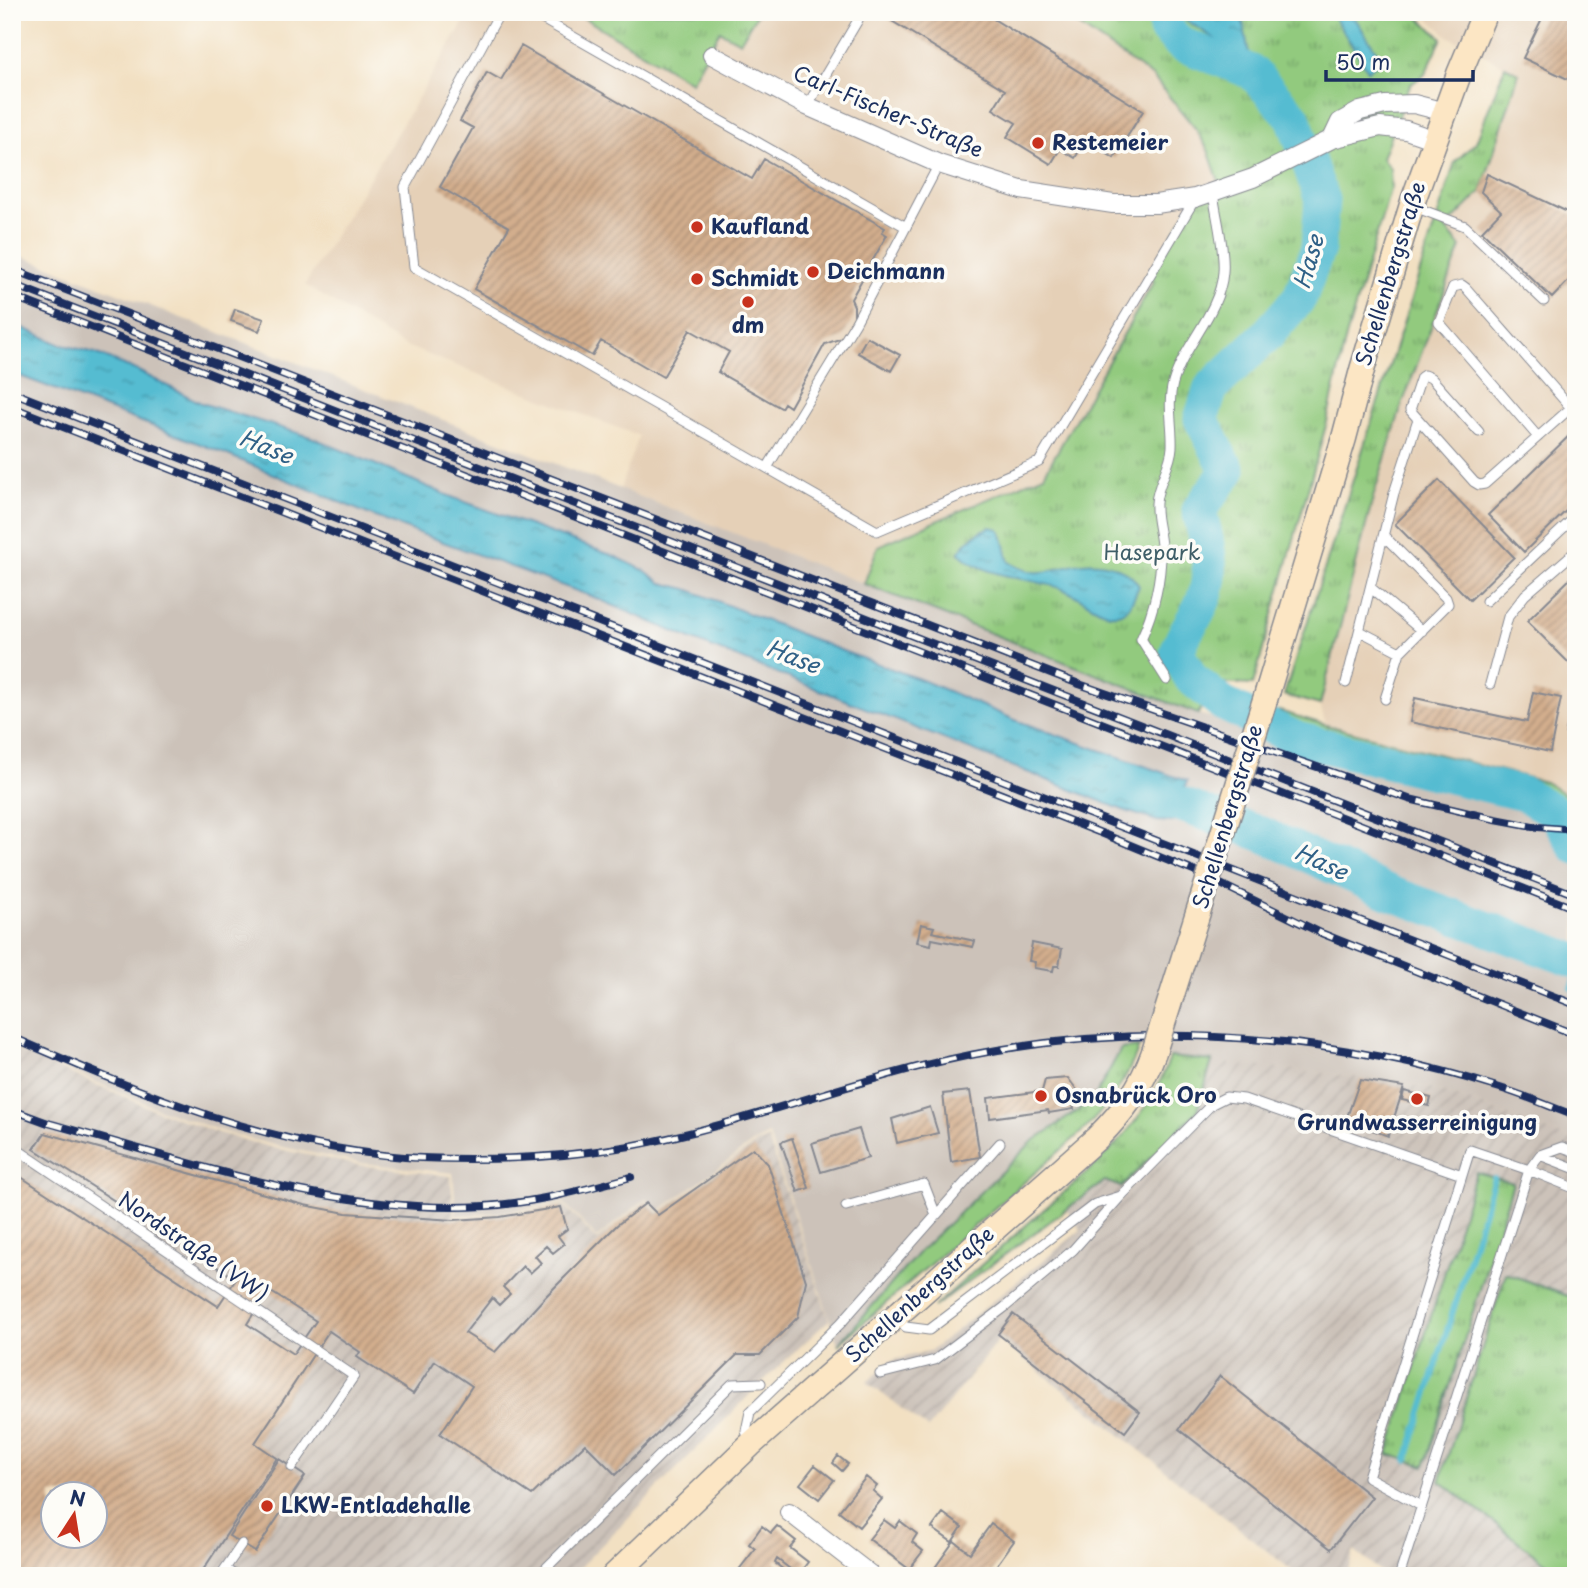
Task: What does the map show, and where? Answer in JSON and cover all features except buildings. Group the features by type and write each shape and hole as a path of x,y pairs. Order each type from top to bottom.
{"street":[{"name":"Schellenbergstraße","path":"614,1576 750,1446 1097,1138 1122,1113 1138,1087 1154,1052 1268,690 1411,206 1485,12"},
{"name":"Carl-Fischer-Straße","path":"712,55 807,106 939,164 1021,190 1113,204 1156,204 1204,195 1284,163 1332,139 1364,130 1388,127 1435,139"},
{"name":"Carl-Fischer-Straße","path":"1332,139 1340,122 1360,111 1385,105 1414,104 1445,113"},
{"path":"789,1512 872,1576"}],"lane":[{"path":"500,12 405,187 414,267 877,531 1039,462 1147,277 1204,195"},
{"path":"530,12 906,227"},
{"path":"807,106 858,20"},
{"path":"767,468 856,322 939,164"},
{"path":"1167,680 1141,639 1152,615 1157,590 1161,545 1156,523 1156,502 1172,446 1170,398 1173,382 1219,294 1223,270 1204,195"},
{"path":"1411,206 1465,226 1544,301"},
{"path":"1479,432 1432,378 1424,375 1410,408 1479,485 1485,484 1538,438 1574,406 1462,285 1453,287 1439,322 1538,438"},
{"path":"1346,683 1394,493 1418,419"},
{"path":"1486,601 1576,516"},
{"path":"1384,536 1447,600 1447,607 1400,652 1385,699"},
{"path":"1490,684 1508,617 1525,595 1576,551"},
{"path":"1371,588 1422,631"},
{"path":"1360,631 1400,652"},
{"path":"1576,704 1570,733 1576,738"},
{"path":"880,1374 935,1360 1005,1307 1073,1250 1121,1196 1212,1104 1226,1097 1244,1100 1462,1175"},
{"path":"750,1446 746,1431 750,1412 841,1323 1000,1143"},
{"name":"Nordstraße (VW)","path":"12,1146 354,1376 292,1468"},
{"path":"1400,1575 1529,1170 1541,1155 1562,1147 1576,1152"},
{"path":"1421,1506 1368,1476 1469,1150 1576,1189"},
{"path":"1541,1155 1576,1169"},
{"path":"846,1206 924,1184 936,1215"},
{"path":"894,1318 906,1326 929,1331 1096,1204 1121,1196"},
{"path":"538,1576 732,1384 761,1383"},
{"path":"236,1576 222,1572 242,1544"}],"shaded area":[{"path":"470,12 574,12 691,81 720,30 740,42 758,12 1059,12 1153,77 1196,129 1208,150 1222,190 1147,277 1154,281 1044,475 878,546 864,584 620,489 639,436 403,345 305,285"},
{"path":"1421,12 1576,12 1576,801 1545,782 1326,725 1320,705 1374,494 1402,405 1445,228 1453,220 1518,73 1448,36"},
{"path":"12,252 1198,714 1524,794 1555,812 1576,847 1576,1141 1431,1088 1360,1077 1170,1057 1139,1047 1121,1049 1093,1100 1032,1142 920,1251 838,1345 769,1135 753,1143 659,1211 646,1199 597,1238 564,1203 499,1213 456,1215 453,1173 360,1163 221,1131 156,1108 12,1046"},
{"path":"12,1048 153,1109 219,1133 274,1148 359,1165 451,1176 454,1218 499,1215 564,1205 597,1240 646,1201 659,1213 752,1146 768,1138 829,1320 761,1383 571,1576 12,1576"},
{"path":"1212,1061 1360,1077 1431,1088 1576,1141 1576,1576 1387,1576 1354,1551 1346,1576 1299,1576 999,1339 928,1429 867,1382 891,1361 932,1350 1081,1230 1065,1208 1105,1181 1121,1187 1198,1110"}],"green space":[{"path":"574,12 758,12 740,42 720,31 691,82"},
{"name":"Hasepark","path":"1059,12 1413,12 1442,38 1425,74 1410,85 1382,158 1390,168 1391,187 1345,341 1327,422 1253,685 1214,683 1198,714 864,584 878,546 1044,475 1154,281 1147,277 1195,198 1222,190 1208,150 1196,129 1153,77"},
{"path":"1505,66 1519,73 1481,192 1445,228 1461,247 1402,405 1374,494 1320,705 1284,695 1455,162 1476,142"},
{"path":"1279,711 1545,782 1576,801 1576,820 1559,820 1555,812 1524,794 1297,739 1273,729"},
{"path":"1139,1047 1116,1091 1085,1129 838,1345 920,1251 1032,1142 1093,1100 1121,1049"},
{"path":"1170,1057 1212,1061 1198,1110 1121,1187 1105,1181 934,1307 1117,1143 1147,1104"},
{"path":"1476,1172 1513,1183 1425,1466 1388,1454"},
{"path":"1506,1273 1576,1299 1576,1576 1563,1576 1440,1481"}],"water":[{"path":"1178,12 1239,12 1252,72 1232,64 1223,46"},
{"path":"1351,12 1382,60 1368,70 1332,14"},
{"path":"12,323 59,344 95,353 138,371 201,403 311,437 454,498 614,556 644,570 662,583 687,589 922,680 1015,720 1187,781 1173,822 1157,821 1123,810 693,640 596,598 375,517 216,450 12,373"},
{"path":"990,527 999,529 1009,562 1018,567 1040,572 1082,563 1107,564 1129,574 1139,586 1125,610 1111,614 1060,588 981,567 959,553 972,538"}],"waterway":[{"name":"Hase","path":"1165,12 1166,29 1181,44 1252,72 1293,117 1322,200 1318,248 1300,297 1267,335 1211,388 1201,419 1228,471 1199,510 1209,556 1209,580 1202,603 1177,653 1191,678 1223,704 1297,739 1524,794 1555,812 1576,847"},
{"name":"Hase","path":"1136,788 1264,835 1393,894 1576,961"},
{"path":"1572,988 1576,978"},
{"path":"1407,1460 1494,1178"}],"railway":[{"path":"12,269 1079,684 1409,799 1538,827 1576,830"},
{"path":"12,284 1576,895"},
{"path":"12,296 1576,909"},
{"path":"12,392 1576,1005"},
{"path":"12,407 1101,833 1196,872 1321,933 1576,1035"},
{"path":"12,1037 161,1098 263,1132 367,1153 421,1158 526,1158 630,1146 703,1129 918,1067 990,1051 1063,1041 1137,1036 1284,1042 1357,1053 1429,1068 1500,1088 1576,1116"},
{"path":"18,1112 210,1169 319,1194 374,1202 429,1207 485,1206 559,1195 631,1177"}],"place":[{"name":"Restemeier","path":"1038,143"},
{"name":"Kaufland","path":"697,227"},
{"name":"Deichmann","path":"813,272"},
{"name":"Schmidt","path":"697,279"},
{"name":"dm","path":"748,302"},
{"name":"Osnabrück Oro","path":"1041,1096"},
{"name":"Grundwasserreinigung","path":"1417,1099"},
{"name":"LKW-Entladehalle","path":"267,1506"}]}
